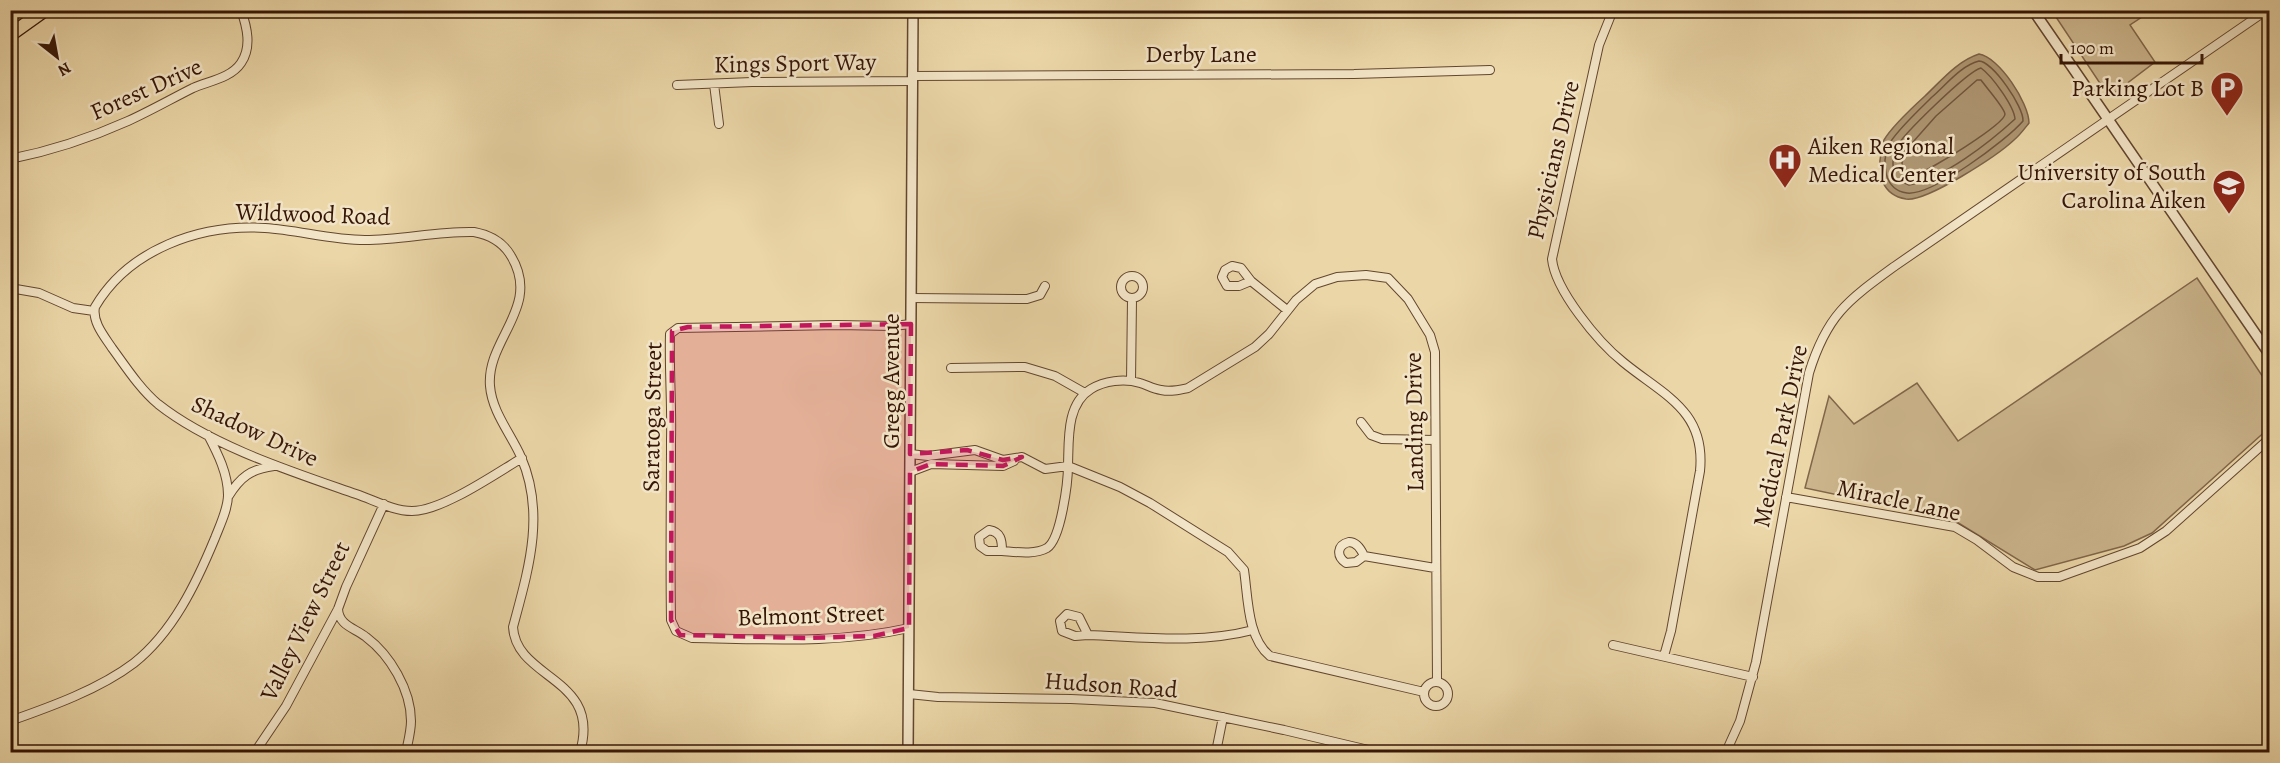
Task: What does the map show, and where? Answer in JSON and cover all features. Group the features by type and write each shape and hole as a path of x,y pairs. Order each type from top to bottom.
{"main road":[{"path":"10,15 16,10"},
{"path":"12,30 45,10"}],"street":[{"name":"Forest Drive","path":"10,159 53,150 101,132 195,87 230,73 240,65 248,47 241,10"},
{"name":"Gregg Avenue","path":"908,753 913,10"},
{"name":"Physicians Drive","path":"1613,10 1599,45 1552,259 1559,284 1599,338 1622,361 1663,390 1697,433 1700,471 1671,631 1664,656"},
{"path":"2033,10 2270,355"},
{"name":"Medical Park Drive","path":"1726,753 1740,721 1753,677 1809,373 1821,337 1836,314 1855,295 2267,10"},
{"name":"Derby Lane","path":"912,78 1354,74 1490,70"},
{"name":"Kings Sport Way","path":"677,85 912,78"},
{"path":"714,84 719,124"},
{"name":"Wildwood Road","path":"94,311 99,300 134,262 169,244 209,232 238,228 267,228 363,240 469,232 489,236 501,244 511,255 518,271 521,287 516,311 493,362 489,382 495,406 522,458 532,492 534,537 513,627 522,650 567,689 577,704 584,720 580,753"},
{"name":"Landing Drive","path":"910,453 928,456 967,450 984,452 1003,460 1022,457 1045,469 1068,466 1135,494 1234,557 1244,570 1253,630 1261,648 1275,658 1424,692 1426,699 1432,705 1445,703 1448,692 1437,681 1435,352 1433,343 1408,299 1396,284 1388,278 1375,275 1337,277 1315,284 1287,310 1269,334 1255,346 1188,388 1160,390 1131,381 1107,383 1085,393"},
{"path":"1251,281 1287,310"},
{"path":"911,298 1027,299 1040,295 1045,286"},
{"path":"10,288 39,293 73,308 94,311"},
{"path":"1131,299 1131,381"},
{"name":"Shadow Drive","path":"94,311 96,321 110,344 145,392 161,406 208,434 276,466 400,510 427,509 469,489 522,458"},
{"name":"Saratoga Street","path":"714,638 692,638 680,635 672,626 671,620 669,367 672,331 688,327 911,324"},
{"path":"951,368 1025,367 1054,376 1085,393 1075,410 1068,430 1068,466 1059,525 1054,541 1041,550 1002,551"},
{"path":"1361,422 1371,435 1382,439 1435,440"},
{"path":"208,434 223,467 228,496"},
{"name":"Miracle Lane","path":"1786,497 1955,527 2013,567 2038,577 2059,576 2140,548 2166,531 2270,438"},
{"path":"910,472 931,464 1003,466 1022,457"},
{"path":"10,721 108,680 150,650 178,614 193,586 218,531 228,496 235,485 247,474 261,468 276,466"},
{"name":"Valley View Street","path":"255,753 286,706 338,609 384,504"},
{"path":"1364,556 1435,568"},
{"path":"338,609 343,623 365,636 379,648 392,664 401,683 408,699 411,719 406,753"},
{"name":"Belmont Street","path":"714,638 874,636 909,628"},
{"path":"1088,635 1187,638 1253,630"},
{"path":"1613,645 1753,677"},
{"path":"1424,692 1430,684 1437,681"},
{"name":"Hudson Road","path":"909,694 938,697 1155,703 1377,753"},
{"path":"1216,753 1223,717"},
{"path":"10,747 16,753"}],"highlighted area":[{"path":"911,324 910,454 967,450 1003,460 1022,457 1003,466 931,464 910,472 909,628 874,636 804,638 680,635 671,620 672,331 688,327"}],"shaded area":[{"path":"2052,11 2151,11 2130,25 2155,62 2109,97"},
{"path":"2197,278 2269,386 2269,428 2152,533 2124,546 2035,570 1952,519 1805,488 1829,396 1854,424 1917,383 1958,441"}],"water":[{"path":"1979,54 1987,57 2004,72 2024,104 2029,123 2006,147 1945,186 1916,198 1906,199 1891,193 1881,176 1880,161 1884,140 1903,117 1950,72 1964,61"}],"place":[{"name":"Parking Lot B","path":"2227,117"},
{"name":"Aiken Regional Medical Center","path":"1785,189"},
{"name":"University of South Carolina Aiken","path":"2229,215"}]}
